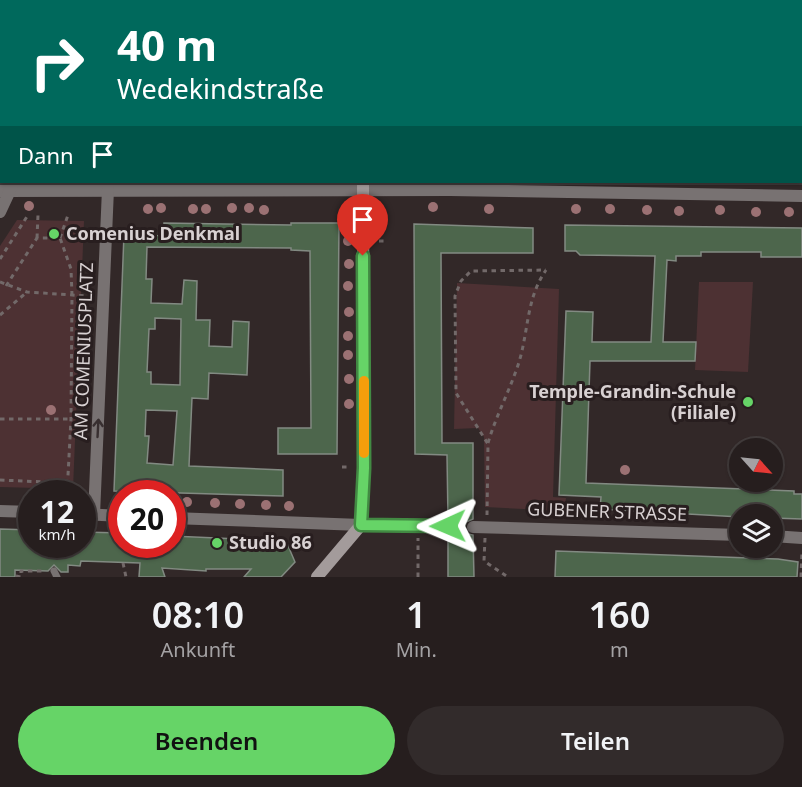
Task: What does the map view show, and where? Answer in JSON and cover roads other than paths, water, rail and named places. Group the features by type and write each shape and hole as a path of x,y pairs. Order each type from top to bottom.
{"street":[{"path":"318,577 361,525 364,468 363,186"},
{"path":"0,212 8,188 94,192 108,189 363,186 802,196"},
{"name":"AM COMENIUSPLATZ","path":"90,480 108,189"},
{"path":"0,511 18,512"},
{"path":"186,519 361,525"},
{"name":"GUBENER STRASSE","path":"473,526 729,535"},
{"path":"783,536 802,537"}],"lane":[{"path":"361,525 448,526"}],"place":[{"name":"Comenius Denkmal","path":"54,234"},
{"name":"Temple-Grandin-Schule (Filiale)","path":"748,402"},
{"name":"Studio 86","path":"217,543"}]}
